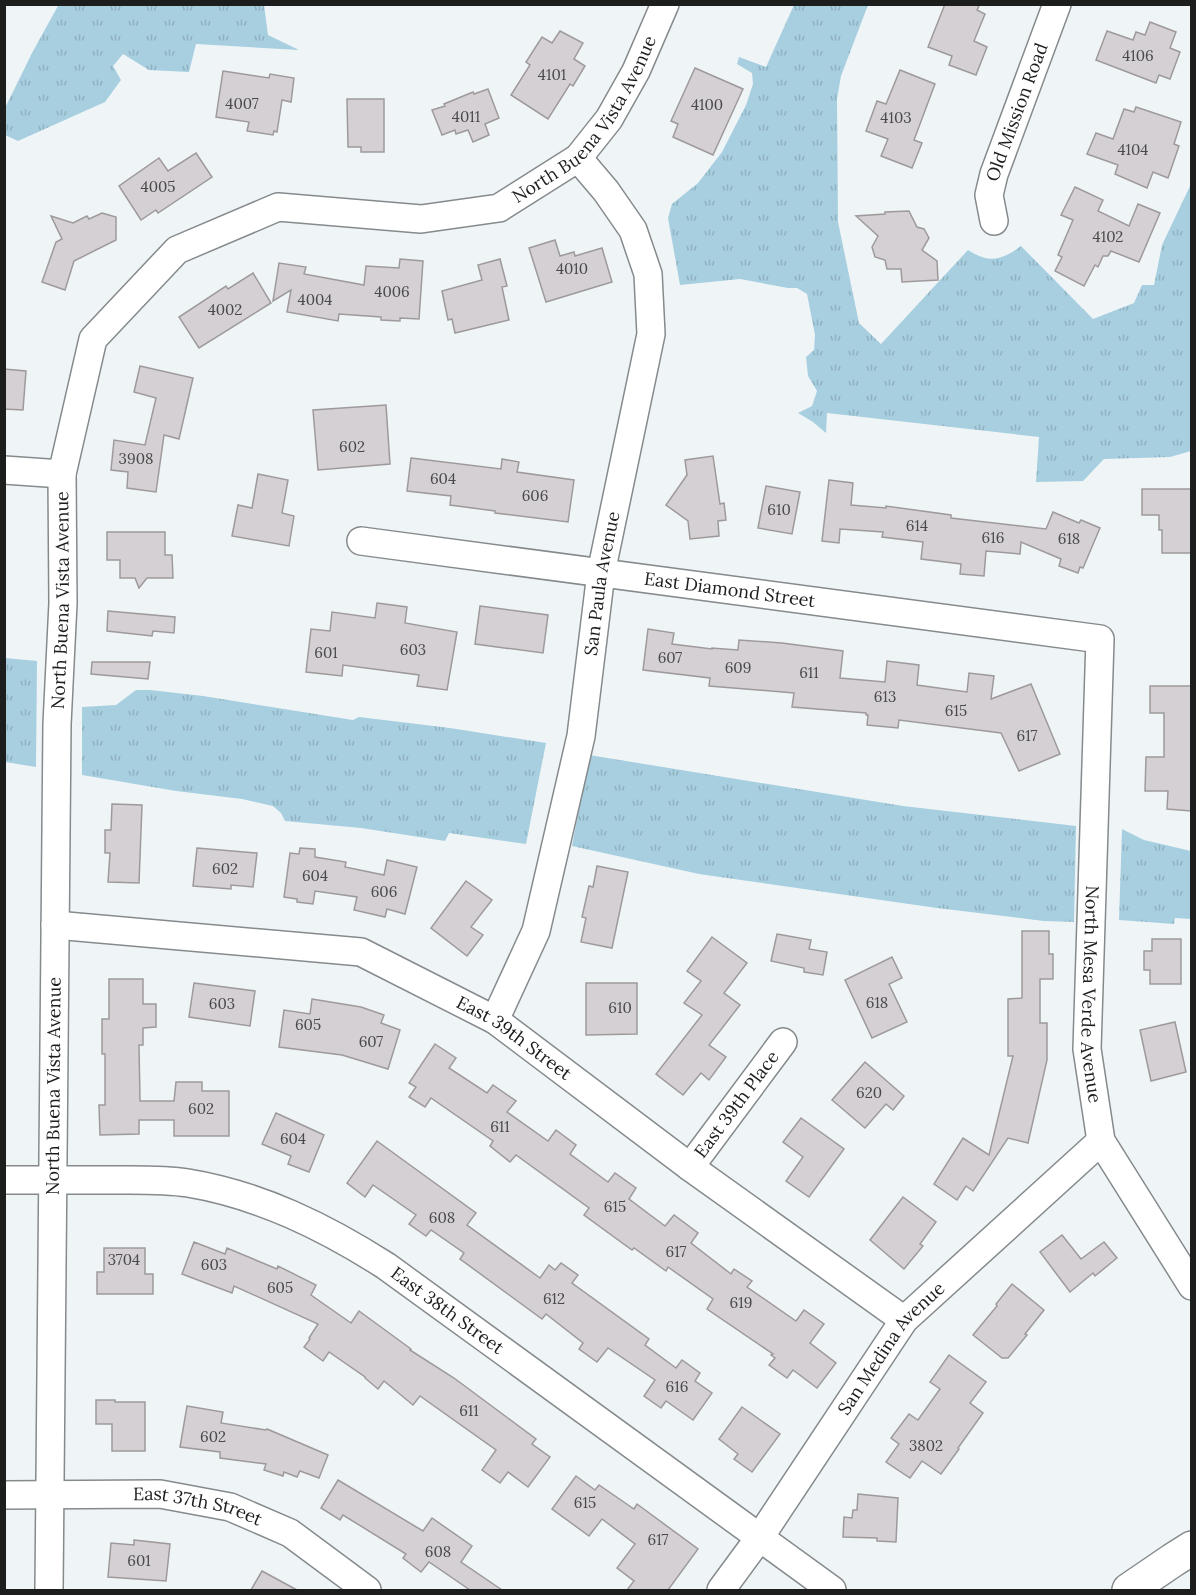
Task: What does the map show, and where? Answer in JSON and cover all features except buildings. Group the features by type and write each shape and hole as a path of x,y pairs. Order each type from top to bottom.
{"main road":[{"path":"1129,1590 1191,1548"}],"street":[{"name":"North Buena Vista Avenue","path":"49,1590 57,724 63,603 62,474 93,339 177,250 278,207 421,219 499,208 578,158 609,119 636,71 665,4"},
{"name":"Old Mission Road","path":"994,221 989,195 994,174 1057,4"},
{"name":"San Paula Avenue","path":"495,1020 536,931 581,736 601,573 651,334 648,274 633,230 606,191 578,158"},
{"path":"4,470 62,474"},
{"name":"East Diamond Street","path":"361,541 1100,639"},
{"name":"North Mesa Verde Avenue","path":"1100,639 1087,1049 1101,1141 1191,1286"},
{"name":"East 39th Street","path":"55,925 361,952 495,1020 690,1167 904,1320"},
{"name":"East 39th Place","path":"690,1167 783,1042"},
{"name":"San Medina Avenue","path":"721,1590 760,1537 904,1320 1101,1141"},
{"name":"East 38th Street","path":"4,1180 149,1180 187,1183 252,1199 309,1221 386,1266 832,1590"},
{"name":"East 37th Street","path":"4,1495 160,1494 230,1508 290,1533 367,1590"}],"green space":[{"path":"59,4 264,5 268,35 299,50 196,44 189,72 149,70 123,54 113,66 121,80 105,102 18,141 5,135 5,108"},
{"path":"794,5 868,5 841,76 837,99 838,222 859,323 881,344 968,250 989,259 1008,255 1021,246 1093,319 1134,303 1142,285 1154,285 1162,245 1191,184 1191,451 1170,457 1104,459 1083,481 1036,482 1039,437 827,413 826,433 798,413 812,406 817,391 808,376 806,357 814,350 815,335 807,294 797,288 740,279 680,285 668,218 672,204 698,183 722,152 746,105 753,84 752,73 737,64 739,57 766,67"},
{"path":"5,658 37,661 36,767 5,762"},
{"path":"136,690 203,696 353,720 359,717 546,743 526,844 449,833 445,841 361,828 285,821 281,813 273,806 242,799 176,791 82,775 82,707 116,705"},
{"path":"589,755 903,806 1076,826 1074,922 1044,921 937,908 699,874 572,846"},
{"path":"1122,829 1144,840 1191,851 1191,919 1175,918 1174,924 1119,920"}]}
